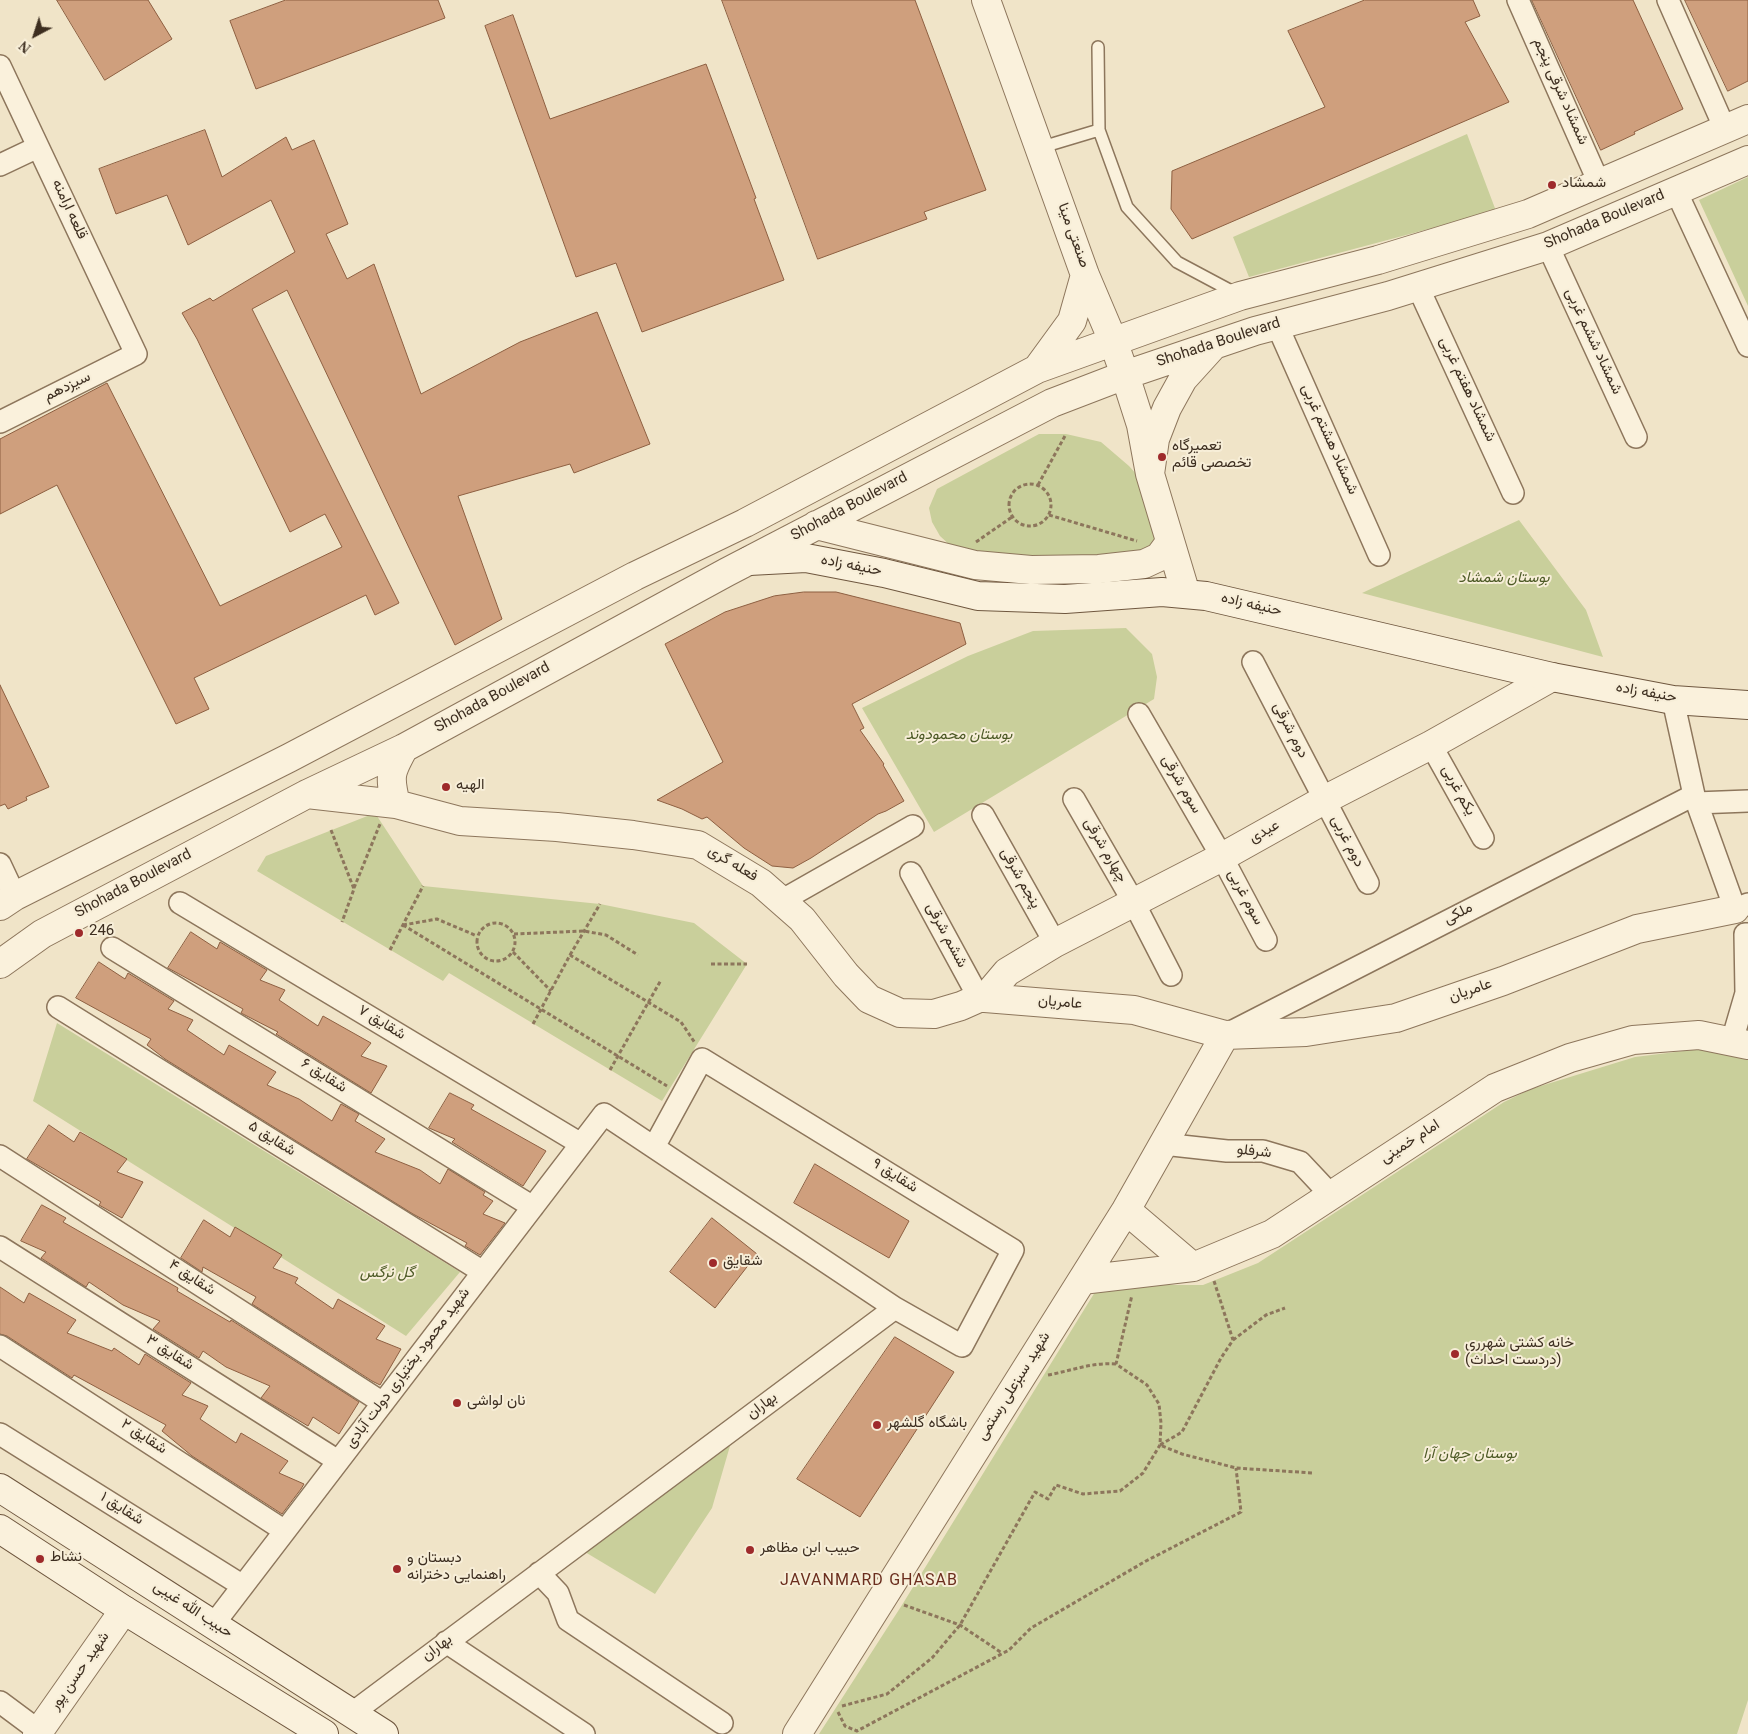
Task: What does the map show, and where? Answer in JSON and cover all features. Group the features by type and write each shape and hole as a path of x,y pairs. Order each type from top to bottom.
{"street":[{"name":"صنعتی مینا","path":"986,0 1085,274 1125,375 1141,425 1150,474 1186,594"},
{"name":"شمشاد شرقی پنجم","path":"1518,0 1599,183"},
{"path":"0,864 7,901 289,758 635,576 745,523 1036,369 1240,296 1378,260 1519,217 1736,124 1668,0"},
{"name":"قلعه ارامنه","path":"0,66 136,354"},
{"path":"0,165 38,147"},
{"name":"Shohada Boulevard","path":"0,964 42,934 307,794 404,748 816,525 1052,403 1125,375 1255,330 1418,287 1548,246 1748,160"},
{"path":"1676,191 1748,346"},
{"name":"شمشاد ششم غربی","path":"1548,246 1636,437"},
{"path":"1036,369 1072,321 1085,274"},
{"name":"شمشاد هفتم غربی","path":"1418,287 1513,493"},
{"name":"شمشاد هشتم غربی","path":"1277,325 1379,555"},
{"path":"1150,474 1155,439 1167,408 1183,379 1213,346"},
{"name":"سیزدهم","path":"0,422 136,354"},
{"path":"816,525 975,565 1031,570 1099,570 1144,564 1159,557 1170,542"},
{"name":"حنیفه زاده","path":"749,561 806,558 884,573 978,596 1065,599 1162,592 1206,596 1552,677 1673,700 1748,705"},
{"name":"دوم شرقی","path":"1254,662 1324,800"},
{"name":"عیدی","path":"982,998 1007,972 1055,943 1222,857 1324,800 1431,745 1552,677"},
{"name":"عامریان","path":"982,998 1134,1010 1225,1035 1306,1032 1396,1018 1503,982 1638,929 1741,907 1695,799 1673,700"},
{"name":"سوم شرقی","path":"1139,714 1222,857"},
{"name":"یکم غربی","path":"1431,745 1483,838"},
{"path":"388,813 392,769 404,748"},
{"path":"289,758 307,794"},
{"name":"فعله گری","path":"307,794 388,813 460,821 633,834 698,845 762,883 802,919 846,974 869,999 900,1013 934,1014 982,998"},
{"name":"چهارم شرقی","path":"1074,799 1134,903 1171,975"},
{"path":"1695,799 1748,801"},
{"name":"ملکی","path":"1225,1035 1695,799"},
{"name":"دوم غربی","path":"1324,800 1368,884"},
{"name":"پنجم شرقی","path":"982,815 1055,943"},
{"path":"782,901 913,826"},
{"name":"سوم غربی","path":"1222,857 1266,940"},
{"name":"ششم شرقی","path":"911,873 982,998"},
{"name":"شقایق ۷","path":"180,903 581,1144"},
{"path":"1740,1043 1746,993 1746,934"},
{"name":"شقایق ۶","path":"112,948 533,1207"},
{"name":"شقایق ۵","path":"58,1007 483,1272"},
{"name":"شهید سبزعلی رستمی","path":"797,1734 1126,1210 1225,1035"},
{"name":"امام خمینی","path":"1082,1280 1203,1274 1272,1234 1495,1088 1570,1058 1633,1040 1699,1035 1740,1043"},
{"name":"شقایق ۹","path":"654,1147 702,1059 1014,1250 962,1346 895,1308"},
{"name":"شهید محمود بختیاری دولت آبادی","path":"213,1625 604,1114 654,1147"},
{"name":"شرفلو","path":"1163,1144 1227,1151 1263,1151 1291,1159 1300,1162 1331,1195"},
{"path":"654,1147 895,1308"},
{"name":"شقایق ۴","path":"0,1156 383,1403"},
{"path":"1126,1210 1203,1274"},
{"name":"شقایق ۳","path":"0,1247 338,1461"},
{"name":"بهاران","path":"351,1714 895,1308"},
{"name":"شقایق ۲","path":"0,1346 285,1531"},
{"name":"شقایق ۱","path":"0,1434 243,1586"},
{"path":"0,1523 8,1493"},
{"name":"حبیب الله غیبی","path":"8,1493 384,1734"},
{"path":"0,1529 124,1610 324,1734"},
{"path":"539,1573 558,1592 568,1620 722,1723"},
{"name":"شهید حسن پور","path":"38,1732 124,1610"},
{"path":"446,1642 584,1734"},
{"path":"0,1702 38,1732"}],"lane":[{"path":"1098,47 1099,130 1127,207 1177,262 1240,296"},
{"path":"1040,148 1099,130"}],"path":[{"path":"1038,485 1066,434"},
{"path":"1024,484 1038,485 1044,489 1051,500 1049,515 1039,525 1024,526 1012,517 1008,505 1013,492 1024,484"},
{"path":"1049,515 1142,543"},
{"path":"972,545 1012,517"},
{"path":"342,922 354,888 388,813"},
{"path":"331,830 354,888"},
{"path":"390,950 423,886"},
{"path":"533,1024 600,904"},
{"path":"403,925 437,918 477,936"},
{"path":"498,922 505,924 514,934 515,946 513,952 509,957 498,962 486,959 478,950 477,936 485,925 498,922"},
{"path":"403,925 670,1088"},
{"path":"514,934 584,931 606,935 638,955"},
{"path":"513,952 551,991"},
{"path":"570,955 681,1022 696,1045"},
{"path":"711,964 747,964"},
{"path":"610,1070 661,980"},
{"path":"1203,1274 1233,1340"},
{"path":"1116,1364 1133,1294"},
{"path":"1160,1445 1182,1432 1217,1365 1233,1340 1266,1315 1285,1308"},
{"path":"1044,1376 1068,1372 1085,1366 1103,1363 1116,1364 1147,1385 1159,1404 1161,1422 1160,1445 1144,1473 1120,1491 1083,1494 1056,1484 1048,1499 1034,1492 960,1625 932,1658 887,1694 836,1708 845,1726 857,1731 1008,1650 1031,1628 1146,1561 1241,1512 1236,1468"},
{"path":"1160,1445 1182,1454 1236,1468 1313,1473"},
{"path":"902,1604 960,1625 1002,1653"}],"green space":[{"path":"1467,134 1496,211 1249,277 1233,237"},
{"path":"1748,177 1748,306 1699,200"},
{"path":"1039,434 1066,434 1101,442 1129,466 1145,484 1161,531 1151,546 1141,556 1053,561 954,549 940,536 932,522 929,508 937,489"},
{"name":"بوستان شمشاد","path":"1519,520 1586,610 1603,657 1362,593"},
{"name":"بوستان محمودوند","path":"1126,628 1152,654 1157,677 1154,699 934,832 862,708 968,656 1033,631"},
{"path":"375,813 423,886 600,904 694,923 747,964 662,1101 449,973 443,981 257,871 266,856"},
{"name":"گل نرگس","path":"57,1023 460,1272 406,1336 33,1101"},
{"name":"بوستان جهان آرا","path":"1700,1049 1748,1057 1748,1700 1737,1734 819,1734 902,1605 1095,1292 1135,1285 1203,1285 1258,1263 1504,1102 1531,1089 1635,1057"},
{"path":"732,1439 712,1508 655,1594 585,1552"}],"building":[{"path":"57,0 148,0 172,39 105,80"},
{"path":"286,0 438,0 445,18 256,89 230,21"},
{"path":"722,0 915,0 986,190 924,212 927,219 818,259"},
{"path":"1365,0 1473,0 1480,16 1465,22 1509,102 1192,239 1171,209 1172,171 1325,107 1288,31"},
{"path":"1532,0 1633,0 1683,109 1601,150"},
{"path":"1685,0 1748,0 1748,81 1728,91"},
{"path":"513,15 550,119 706,64 756,198 754,199 784,280 642,332 616,263 576,277 485,26"},
{"path":"205,130 222,177 286,137 292,150 314,140 348,224 326,234 347,279 374,264 421,394 520,342 597,312 650,444 574,473 570,464 458,496 502,619 455,645 287,290 252,309 399,603 375,615 366,595 194,678 209,709 176,724 57,485 0,514 0,439 107,383 220,606 342,547 325,514 290,532 197,339 182,313 210,298 213,301 295,252 271,200 188,245 167,195 116,214 99,169"},
{"path":"804,592 836,592 960,623 966,644 852,704 864,728 860,730 884,764 904,801 878,814 793,868 772,866 744,848 707,817 702,819 657,800 723,762 665,644 725,612 774,596"},
{"path":"0,685 49,787 26,797 27,800 8,809 5,804 0,806"},
{"path":"191,932 217,949 220,942 267,970 260,980 285,990 279,1000 318,1026 323,1016 371,1043 361,1056 387,1066 371,1093 276,1034 278,1032 241,1013 243,1009 168,968"},
{"path":"99,962 125,979 128,973 174,1001 168,1009 193,1020 187,1030 224,1055 229,1045 276,1072 267,1085 299,1099 332,1121 341,1104 359,1114 355,1121 385,1139 375,1152 420,1170 440,1184 448,1169 485,1192 483,1195 493,1201 483,1214 505,1223 480,1255 465,1246 467,1243 413,1214 165,1059 147,1045 151,1039 76,998"},
{"path":"450,1093 474,1105 471,1109 546,1151 523,1186 452,1142 455,1139 429,1128"},
{"path":"49,1125 74,1142 80,1132 127,1159 117,1172 143,1182 122,1218 99,1205 101,1202 27,1159"},
{"path":"815,1164 909,1221 889,1258 794,1203"},
{"path":"42,1205 66,1218 63,1222 178,1288 177,1291 230,1322 231,1320 359,1402 339,1434 313,1417 308,1426 261,1398 270,1386 226,1367 203,1351 199,1358 153,1329 160,1321 123,1305 89,1282 86,1287 41,1258 46,1252 21,1241"},
{"name":"شقایق","path":"712,1218 757,1254 715,1308 670,1272"},
{"path":"204,1220 230,1237 235,1227 282,1255 273,1268 298,1278 295,1283 333,1309 338,1299 385,1326 376,1339 401,1349 380,1385 252,1304 256,1297 203,1267 202,1272 181,1258"},
{"path":"0,1287 24,1303 29,1293 76,1320 67,1333 112,1351 114,1348 139,1365 145,1354 191,1383 182,1395 208,1406 200,1419 236,1443 241,1433 288,1461 279,1473 304,1484 301,1489 282,1514 192,1456 162,1431 166,1425 74,1375 72,1378 7,1336 0,1334"},
{"name":"باشگاه گلشهر","path":"895,1337 954,1372 860,1517 797,1479"}],"place":[{"name":"شمشاد","path":"1552,185"},
{"name":"تعمیرگاه تخصصی قائم","path":"1162,457"},
{"name":"الهیه","path":"446,787"},
{"name":"246","path":"79,933"},
{"name":"شقایق","path":"713,1263"},
{"name":"خانه کشتی شهرری (دردست احداث)","path":"1455,1354"},
{"name":"نان لواشی","path":"457,1403"},
{"name":"باشگاه گلشهر","path":"877,1425"},
{"name":"حبیب ابن مظاهر","path":"750,1550"},
{"name":"نشاط","path":"40,1559"},
{"name":"دبستان و راهنمایی دخترانه","path":"397,1569"}],"district":[{"name":"JAVANMARD GHASAB","path":"869,1582"}]}
